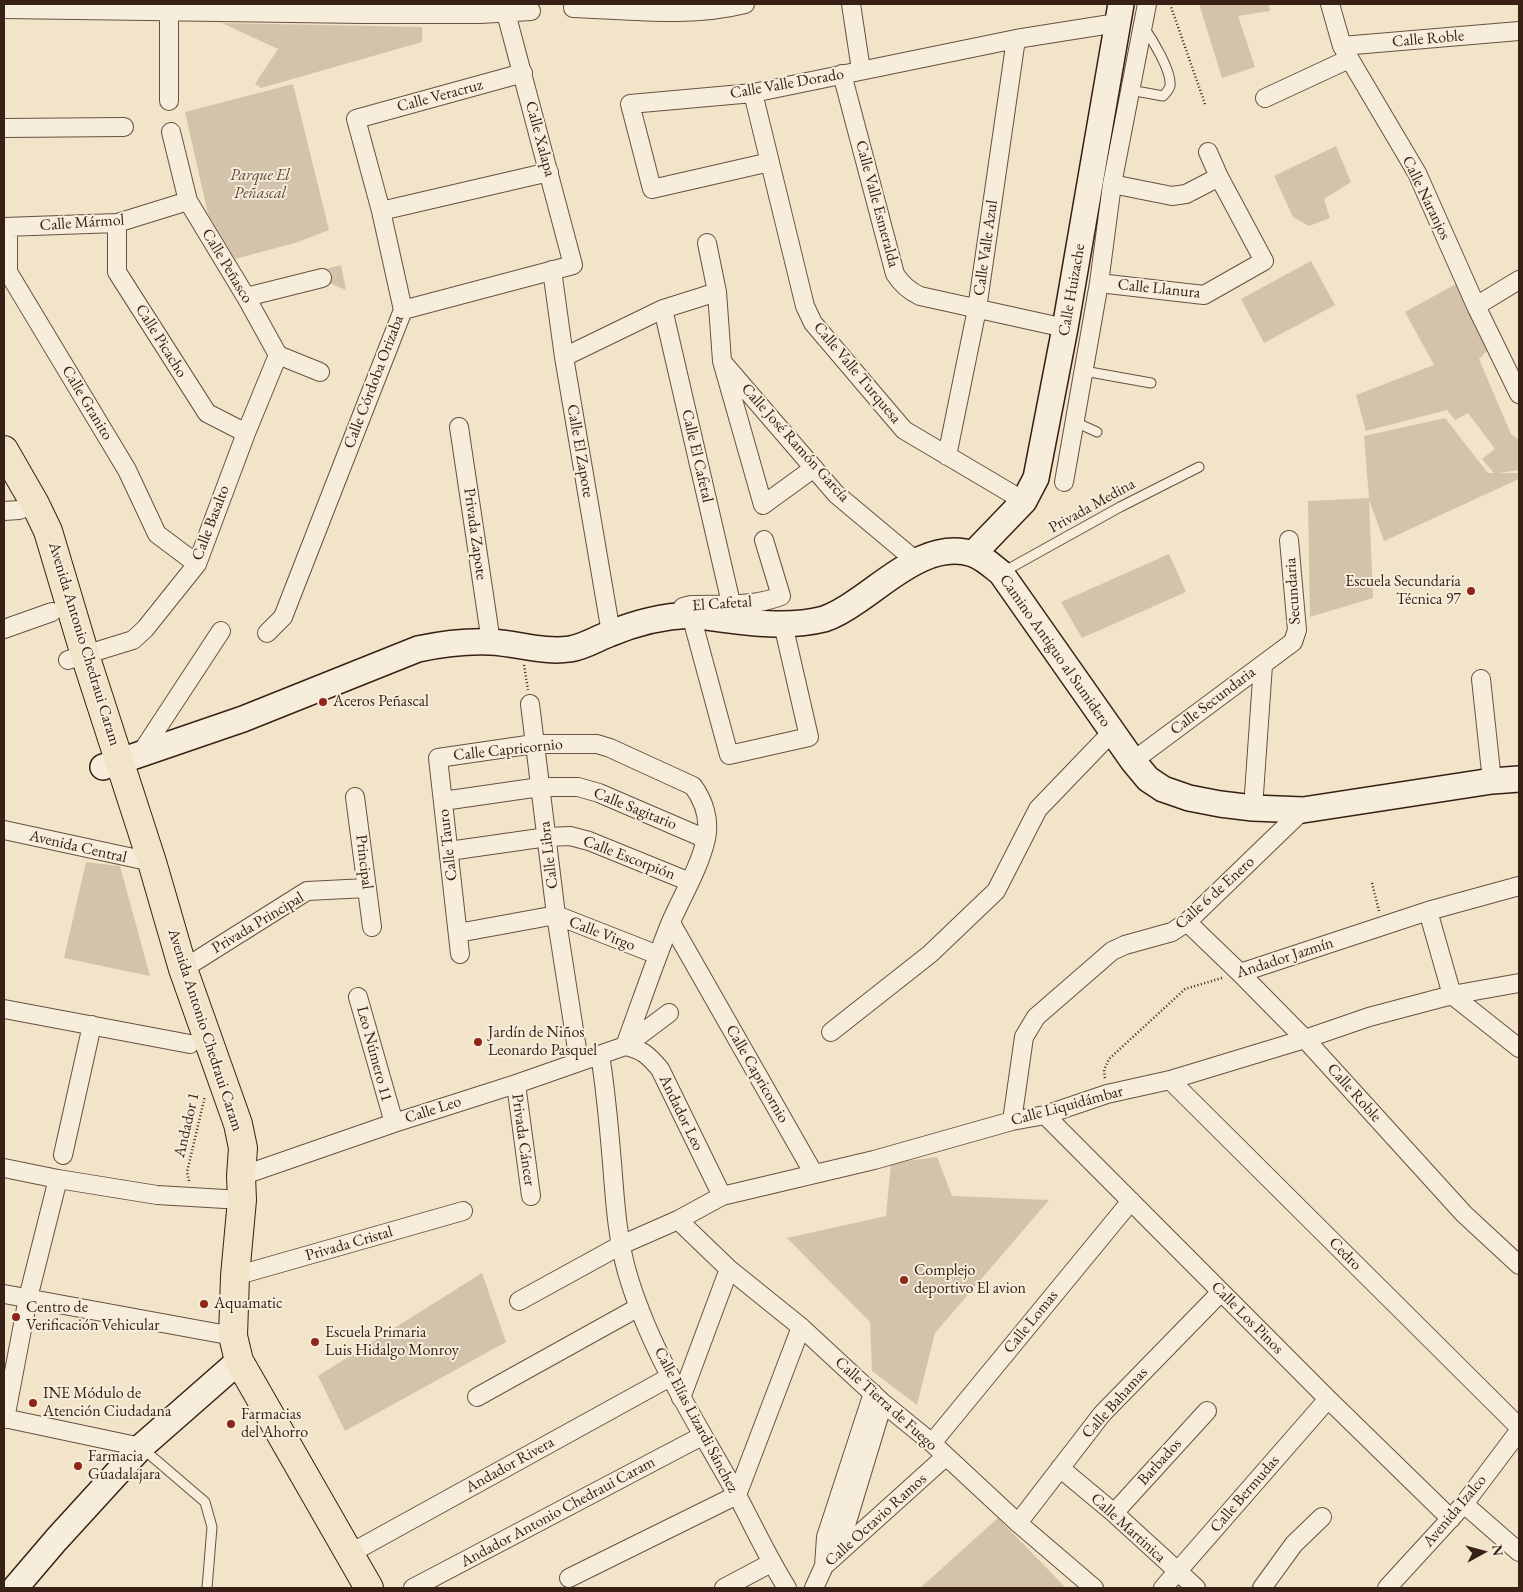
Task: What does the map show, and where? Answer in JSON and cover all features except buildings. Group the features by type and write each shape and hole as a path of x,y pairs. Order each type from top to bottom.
{"main road":[{"name":"Calle Huizache","path":"973,554 1024,501 1036,478 1065,328 1119,13"},
{"name":"Avenida Antonio Chedraui Caram","path":"4,450 19,508 31,537 52,612 77,657 122,760 141,861 166,974 190,1044 223,1129 228,1153 241,1188"},
{"name":"Avenida Antonio Chedraui Caram","path":"4,483 19,508 48,531 77,657"},
{"name":"Camino Antiguo al Sumidero","path":"122,760 242,719 418,649 449,643 491,642 568,649 580,647 611,633 665,617 691,615 783,624 807,623 842,611 916,561 934,553 954,550 973,554 988,562 1001,573 1133,761 1148,779 1163,789 1189,798 1220,804 1253,808 1303,810 1492,781 1519,779"},
{"name":"Avenida Antonio Chedraui Caram","path":"141,861 183,969 238,1124 243,1148 241,1188"},
{"path":"241,1188 235,1276 236,1349 350,1554 361,1586"},
{"path":"15,1588 141,1447 236,1349"}],"street":[{"path":"573,4 573,8 686,13 724,9 745,4"},
{"path":"851,4 861,70"},
{"name":"Calle Huizache","path":"1064,482 1099,283 1112,184 1147,4"},
{"name":"Calle Naranjos","path":"1330,4 1345,52 1417,173 1476,306 1518,388"},
{"path":"169,7 169,101"},
{"path":"4,9 169,7 480,9 506,13 531,11"},
{"name":"Calle Xalapa","path":"506,13 574,265 552,270"},
{"name":"Calle Valle Dorado","path":"770,162 652,189 630,104 753,93 1016,39 1119,13"},
{"name":"Calle Roble","path":"1264,98 1345,52 1518,32"},
{"name":"Calle Valle Azul","path":"947,456 977,309 1016,39"},
{"name":"Calle Veracruz","path":"356,119 523,73"},
{"name":"Calle Valle Esmeralda","path":"842,74 895,274 905,288 920,296 1065,328"},
{"name":"Calle Valle Turquesa","path":"753,93 805,306 813,323 904,430 1024,501"},
{"name":"Calle Córdoba Orizaba","path":"267,633 283,616 403,310 381,211 356,119"},
{"path":"4,128 124,127"},
{"name":"Calle Peñasco","path":"171,132 188,201 246,297 278,356"},
{"path":"1112,184 1172,196 1186,194 1219,177 1208,152"},
{"path":"381,211 549,172"},
{"name":"Calle Llanura","path":"1099,283 1204,295 1264,261 1219,177"},
{"name":"Calle Mármol","path":"6,227 117,223 188,201"},
{"name":"Calle Picacho","path":"117,223 117,272 206,413 246,433"},
{"name":"Calle Granito","path":"6,227 8,272 127,470 157,534 197,564"},
{"path":"707,243 718,292 722,361 763,505 814,468"},
{"path":"403,310 552,270"},
{"name":"Calle El Zapote","path":"552,270 564,358 611,633"},
{"path":"246,297 322,278"},
{"path":"1476,306 1519,280"},
{"path":"564,358 663,309 718,292"},
{"name":"Calle El Cafetal","path":"663,309 731,603"},
{"path":"278,356 320,372"},
{"name":"Calle Basalto","path":"77,657 132,640 145,629 197,564 246,433 278,356"},
{"name":"Calle José Ramón García","path":"722,361 836,494 916,561"},
{"name":"Privada Zapote","path":"460,427 491,642"},
{"name":"El Cafetal","path":"665,617 691,605 753,603 781,596 764,540"},
{"name":"Secundaria","path":"1289,540 1297,630 1293,642"},
{"path":"4,629 52,612"},
{"path":"691,615 730,756 809,737 783,624"},
{"path":"122,760 221,631"},
{"name":"Calle Secundaria","path":"1133,761 1293,642"},
{"path":"1253,808 1263,664"},
{"path":"1481,679 1492,781"},
{"name":"Calle Libra","path":"530,704 556,916 579,1062"},
{"path":"831,1032 930,954 996,891 1038,809 1112,732"},
{"name":"Calle Capricornio","path":"438,758 534,744 597,744 610,748 693,786 700,795 705,807 706,839 690,882 658,955 625,1046"},
{"name":"Calle Tauro","path":"438,758 460,954"},
{"name":"Calle Sagitario","path":"443,801 540,788 578,788 599,794 706,839"},
{"name":"Principal","path":"355,798 372,927"},
{"name":"Calle 6 de Enero","path":"1012,1121 1024,1038 1036,1017 1112,951 1125,944 1172,932 1187,922 1303,810"},
{"name":"Avenida Central","path":"4,830 141,861"},
{"name":"Calle Escorpión","path":"449,851 547,837 570,836 589,841 690,882"},
{"name":"Andador Jazmín","path":"1240,973 1428,911 1519,886"},
{"name":"Privada Principal","path":"183,969 307,891 367,888"},
{"path":"1428,911 1452,995 1519,1048"},
{"name":"Calle Virgo","path":"458,933 556,916 658,955"},
{"name":"Calle Roble","path":"1187,922 1305,1039 1464,1214 1519,1265"},
{"name":"Calle Capricornio","path":"671,923 814,1174"},
{"name":"Calle Liquidámbar","path":"518,1300 621,1245 678,1220 722,1196 874,1160 1012,1121 1045,1115 1107,1094 1170,1080 1305,1039 1369,1017 1452,995 1519,983"},
{"name":"Leo Número 11","path":"358,997 392,1117"},
{"path":"4,1009 190,1044"},
{"name":"Calle Leo","path":"241,1188 392,1117 516,1084 625,1046 669,1013"},
{"path":"63,1155 92,1026"},
{"name":"Andador Leo","path":"625,1046 638,1049 649,1055 660,1069 722,1196"},
{"path":"600,1054 607,1100 616,1215 621,1245"},
{"name":"Cedro","path":"1170,1080 1519,1427"},
{"name":"Privada Cáncer","path":"516,1084 531,1196"},
{"name":"Calle Los Pinos","path":"1045,1115 1450,1519"},
{"path":"4,1168 157,1195 192,1198 241,1188"},
{"path":"58,1179 28,1298 4,1419 141,1447"},
{"name":"Calle Lomas","path":"932,1444 1131,1201"},
{"name":"Privada Cristal","path":"235,1276 463,1212"},
{"name":"Calle Tierra de Fuego","path":"678,1220 730,1268 801,1327 1090,1587"},
{"name":"Calle Elías Lizardi Sánchez","path":"621,1245 638,1307 670,1377 737,1495 771,1563 787,1588"},
{"path":"682,1398 730,1268"},
{"name":"Calle Bahamas","path":"1018,1523 1102,1414 1222,1292"},
{"path":"4,1294 28,1298 236,1349"},
{"path":"476,1397 638,1307"},
{"path":"569,1578 737,1495 801,1327"},
{"name":"Andador Rivera","path":"350,1554 670,1377"},
{"path":"824,1566 826,1537 878,1398"},
{"name":"Calle Bermudas","path":"1163,1588 1328,1399"},
{"name":"Barbados","path":"1114,1513 1207,1411"},
{"name":"Avenida Izalco","path":"1388,1588 1464,1504 1519,1431"},
{"name":"Andador Antonio Chedraui Caram","path":"413,1588 702,1436"},
{"name":"Calle Octavio Ramos","path":"814,1588 824,1566 945,1457"},
{"name":"Calle Martinica","path":"1060,1468 1114,1513 1196,1588"},
{"path":"1464,1504 1519,1552"},
{"path":"1262,1588 1294,1544 1322,1517"},
{"path":"724,1588 771,1563"}],"lane":[{"path":"1130,90 1163,96 1170,87 1155,43 1143,26"},
{"path":"1084,371 1152,383"},
{"path":"1075,422 1097,432"},
{"name":"Privada Medina","path":"1001,573 1120,507 1199,467"},
{"path":"141,1447 205,1502 212,1526 207,1588"}],"path":[{"path":"1170,4 1205,104"},
{"path":"522,646 530,704"},
{"path":"1372,884 1383,926"},
{"name":"Andador Jazmín","path":"1107,1094 1104,1070 1109,1059 1185,989 1240,973"},
{"name":"Andador 1","path":"192,1198 187,1172 207,1087"}],"green space":[{"path":"1199,4 1268,4 1270,11 1238,16 1255,67 1222,78"},
{"path":"222,23 422,27 422,42 261,88 255,84 278,49"},
{"name":"Parque El Peñascal","path":"293,84 329,230 298,242 235,259 208,214 185,112"},
{"path":"1336,146 1351,182 1324,199 1330,218 1309,226 1293,217 1274,176"},
{"path":"1311,261 1335,305 1264,343 1241,299"},
{"path":"341,265 346,290 329,283 326,269"},
{"path":"1456,284 1488,350 1479,359 1511,434 1519,440 1519,470 1499,473 1519,473 1519,479 1384,541 1369,500 1373,598 1310,617 1308,501 1369,498 1364,436 1445,418 1488,473 1494,473 1482,459 1495,449 1468,413 1455,420 1447,410 1366,431 1356,395 1434,365 1405,312"},
{"path":"1169,554 1186,592 1082,638 1061,602"},
{"path":"86,862 120,866 150,976 64,958"},
{"name":"Complejo deportivo El avion","path":"937,1157 952,1196 1049,1200 935,1333 917,1405 872,1371 870,1322 787,1238 886,1216 891,1163"},
{"path":"482,1273 506,1342 345,1431 318,1376"},
{"path":"998,1518 1066,1588 920,1588"}],"place":[{"name":"Escuela Secundaria Técnica 97","path":"1471,591"},
{"name":"Aceros Peñascal","path":"323,702"},
{"name":"Jardín de Niños Leonardo Pasquel","path":"478,1042"},
{"name":"Complejo deportivo El avion","path":"904,1280"},
{"name":"Aquamatic","path":"204,1304"},
{"name":"Centro de Verificación Vehicular","path":"16,1317"},
{"name":"Escuela Primaria Luis Hidalgo Monroy","path":"315,1342"},
{"name":"INE Módulo de Atención Ciudadana","path":"33,1403"},
{"name":"Farmacias del Ahorro","path":"231,1424"},
{"name":"Farmacia Guadalajara","path":"78,1466"}]}
